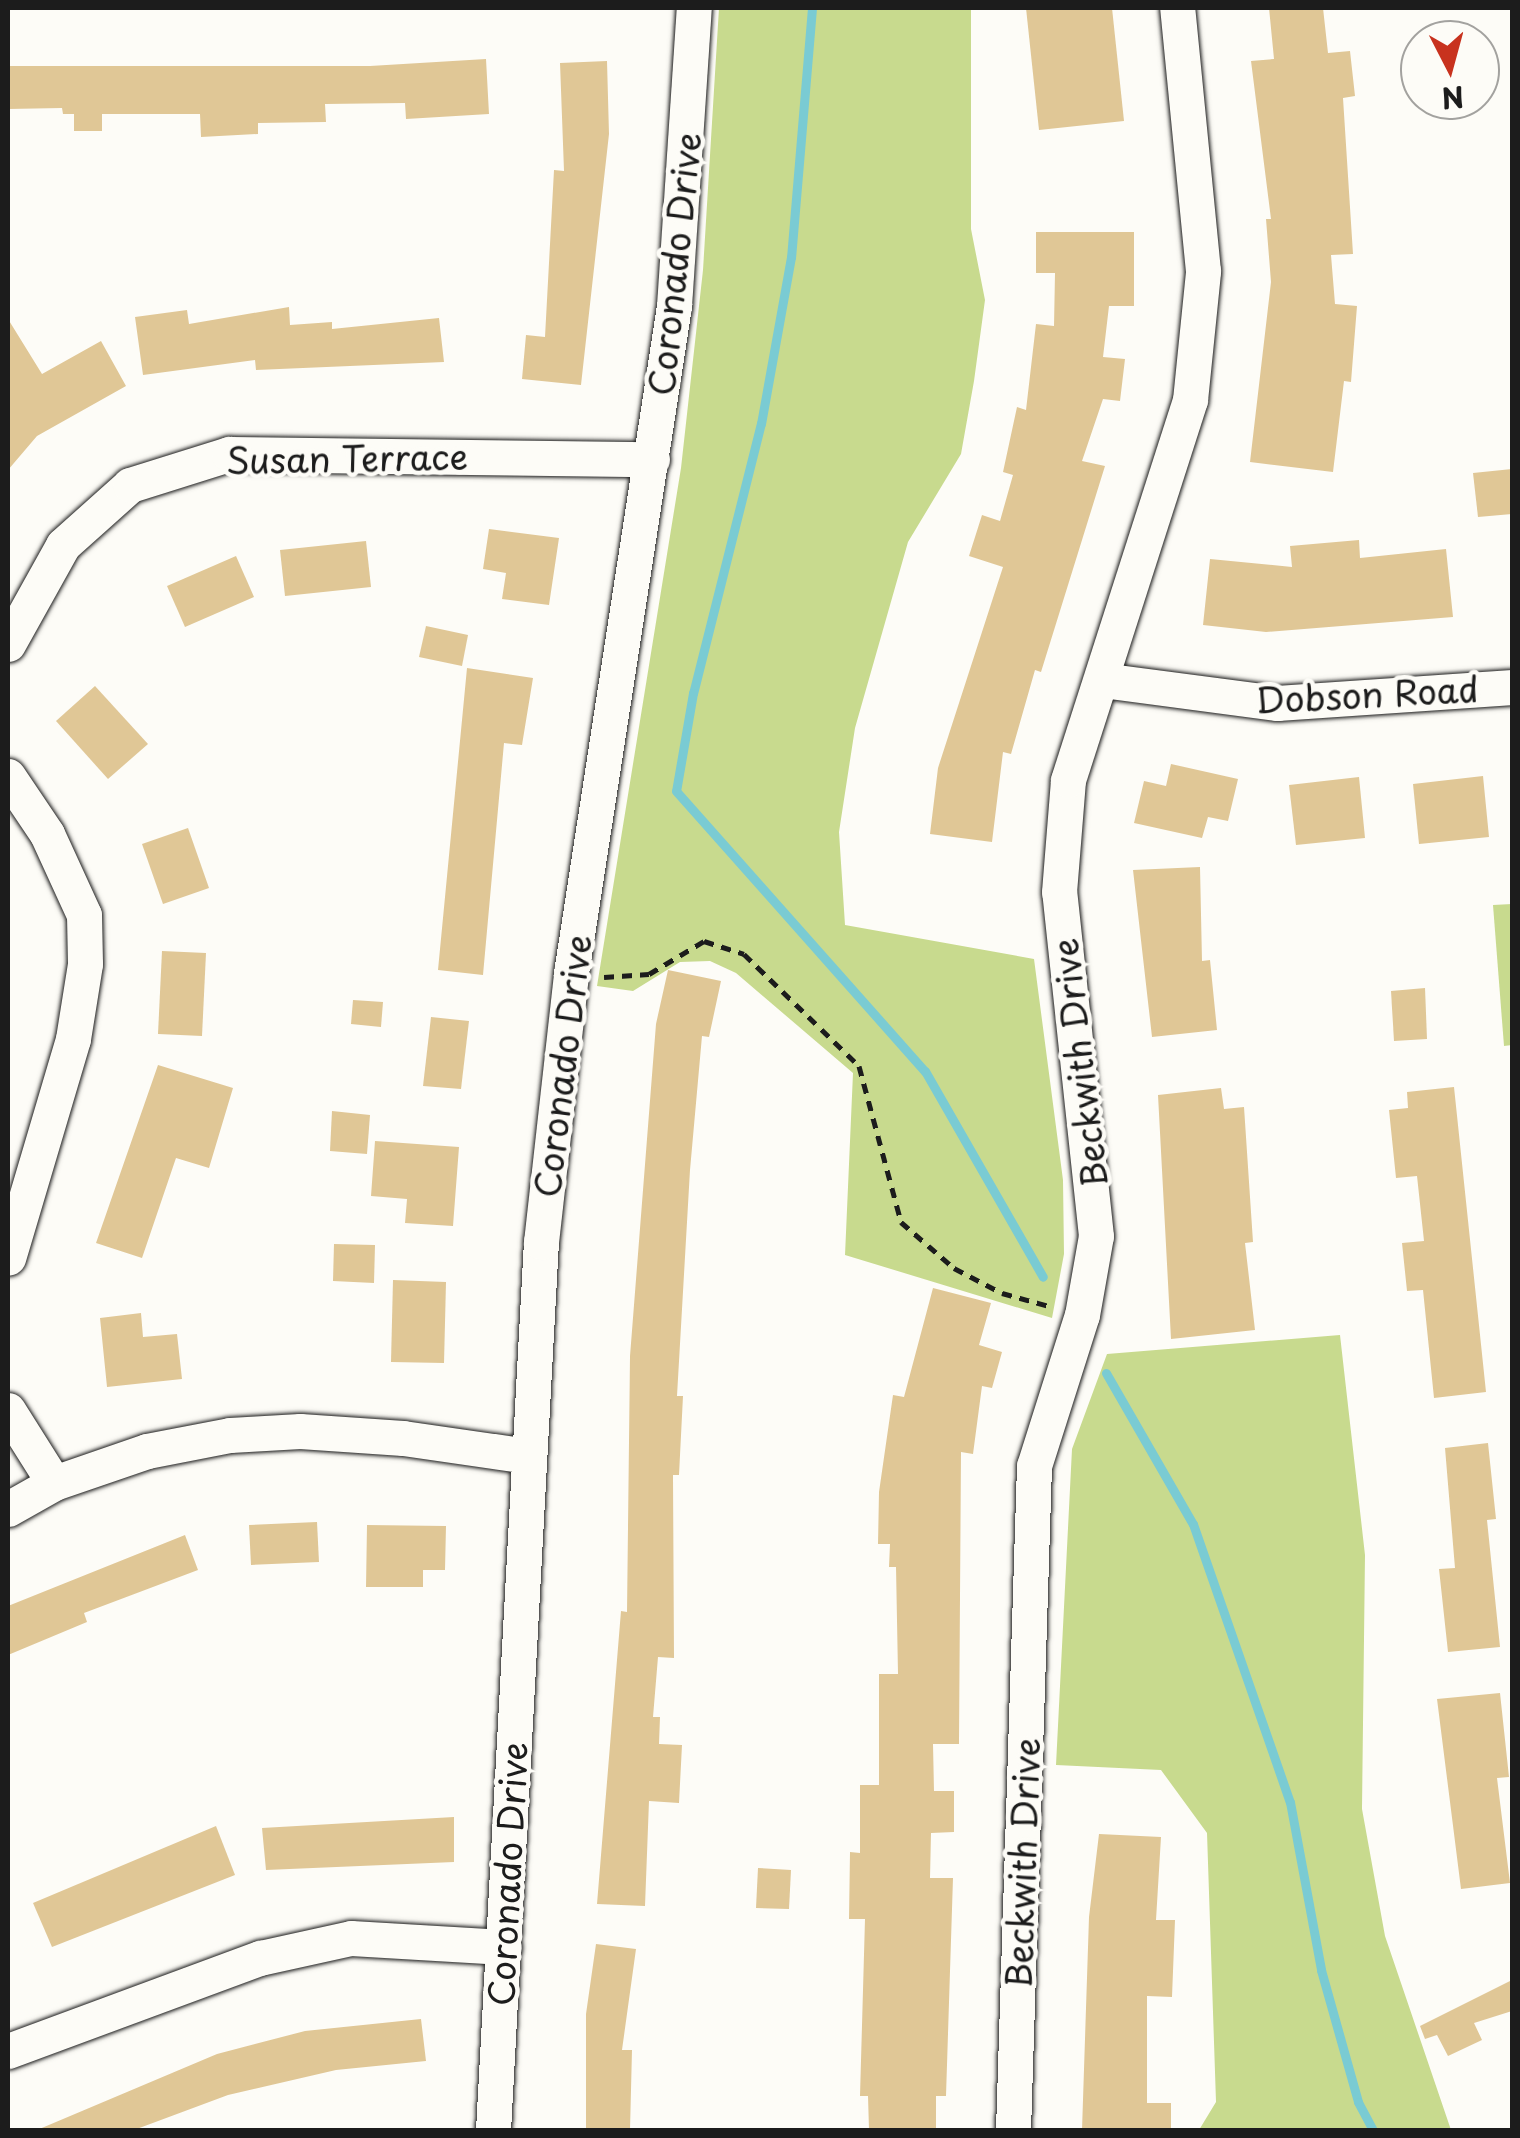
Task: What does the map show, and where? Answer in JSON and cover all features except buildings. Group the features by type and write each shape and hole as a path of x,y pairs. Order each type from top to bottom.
{"street":[{"name":"Coronado Drive","path":"493,2130 541,1242 571,973 674,306 694,8"},
{"name":"Beckwith Drive","path":"1013,2130 1034,1466 1082,1316 1096,1236 1095,1190 1059,892 1068,780 1190,400 1203,271 1177,8"},
{"name":"Susan Terrace","path":"8,644 63,545 130,485 229,454 652,458"},
{"name":"Dobson Road","path":"1102,680 1276,703 1512,687"},
{"path":"8,776 48,834 84,915 85,964 73,1039 8,1258"},
{"path":"8,1410 54,1483"},
{"path":"8,1509 54,1483 147,1452 230,1435 300,1431 403,1438 528,1456"},
{"path":"8,2052 260,1958 351,1938 504,1947"}],"path":[{"path":"571,973 630,980 704,941 744,954 859,1066 890,1192 901,1222 920,1243 1002,1293 1082,1316"}],"green space":[{"path":"719,8 971,8 971,229 985,300 974,381 961,454 908,542 855,728 839,832 845,925 1034,959 1063,1180 1064,1254 1052,1318 845,1255 853,1073 736,973 710,961 680,962 633,991 597,986 681,468 703,270"},
{"path":"1512,904 1512,1045 1504,1046 1493,905"},
{"path":"1340,1335 1365,1555 1362,1809 1385,1936 1451,2130 1199,2130 1216,2102 1207,1833 1161,1770 1056,1765 1072,1449 1107,1354"}],"waterway":[{"path":"812,8 791,257 761,423 693,693 676,791 925,1071 1043,1277"},
{"path":"1106,1373 1193,1524 1290,1802 1321,1970 1358,2102 1373,2130"}]}
